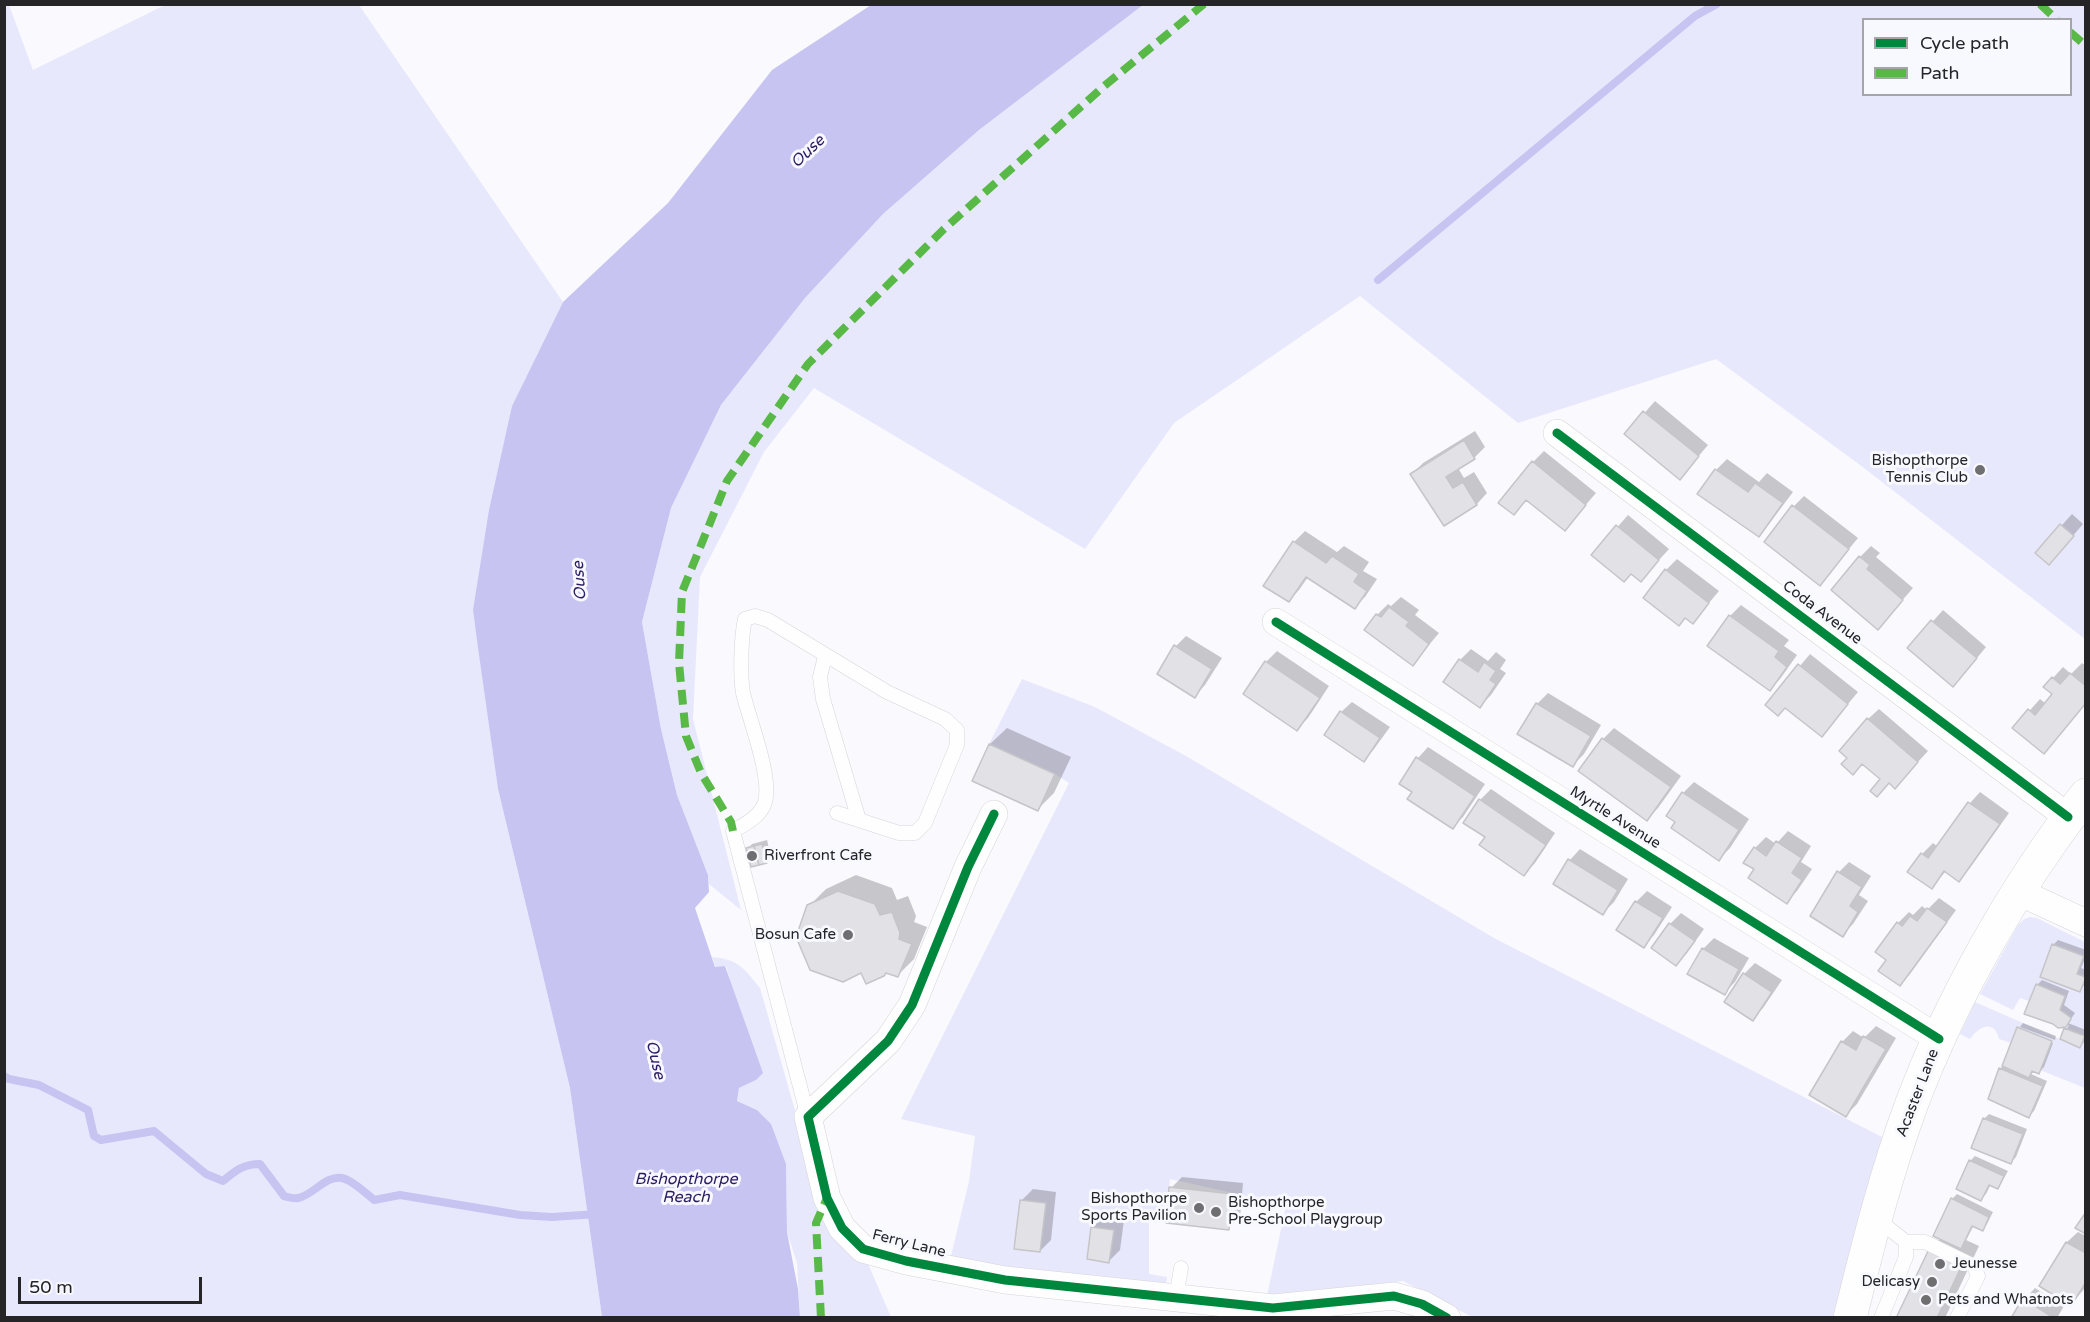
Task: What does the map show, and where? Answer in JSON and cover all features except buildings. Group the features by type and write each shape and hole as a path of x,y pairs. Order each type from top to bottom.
{"street":[{"name":"Coda Avenue","path":"1557,433 2077,806"},
{"name":"Myrtle Avenue","path":"1276,622 1939,1039"},
{"name":"Acaster Lane","path":"1850,1317 1875,1218 1912,1103 1939,1039 1988,941 2077,806"},
{"path":"808,1117 888,1041 912,1005 968,867 994,814"},
{"path":"2019,892 2085,923"},
{"name":"Ferry Lane","path":"808,1117 827,1198 842,1228 863,1250 906,1261 1005,1280 1273,1308 1394,1296 1422,1304 1447,1317"}],"lane":[{"path":"808,1117 733,831 755,817 764,804 768,785 743,690 742,632 745,620 755,616 768,620 887,692 945,719 957,730 957,745 925,823 915,832 899,833 837,813"},
{"path":"825,656 820,677 823,699 859,820"},
{"path":"1875,1218 1906,1242 1925,1242 1974,1266 1978,1276 1957,1317"},
{"path":"1881,1317 1906,1257 1906,1242"},
{"path":"1176,1298 1181,1268"}],"shaded area":[{"path":"5,5 9,5 33,70 165,5 359,5 563,302 512,406 473,610 498,789 570,1088 602,1317 5,1318"},
{"path":"1143,5 2085,5 2085,639 1864,468 1716,359 1518,423 1360,296 1174,423 1085,549 814,388 764,452 700,577 693,719 741,910 709,884 708,875 677,795 661,729 642,622 671,508 721,405 805,298 883,214 979,130"},
{"path":"1022,679 1095,707 1186,756 1494,938 1882,1137 1834,1317 1474,1318 1403,1281 1313,1293 1267,1296 1286,1205 1170,1179 1166,1223 1149,1222 1149,1274 1167,1277 1166,1285 950,1260 969,1181 975,1136 901,1119 1069,783 1055,774 989,744"},
{"path":"2037,918 2085,942 2085,977 2085,1036 2064,1028 2071,1019 2060,1010 2065,996 2036,984 2029,1001 2020,998 2013,1010 1980,994 2018,925 2024,919","holes":["2052,945 2084,956 2077,974 2085,977 2080,992 2040,977"]},
{"path":"712,957 734,962 760,988 826,1219 866,1259 891,1317 800,1317 797,1263 787,1232 786,1164 757,1110 737,1101 739,1088 756,1080 726,966 716,968"},
{"path":"1975,1002 2080,1048 2085,1036 2085,1088 2040,1070 2052,1041 2017,1027 2011,1043 1999,1039 1997,1032 1990,1027 1981,1028 1970,1039 1960,1034"}],"water":[{"path":"871,5 1143,5 979,130 883,214 805,298 721,405 671,508 642,622 661,729 677,795 708,875 709,892 695,908 715,967 725,966 763,1073 756,1080 739,1088 737,1101 757,1110 771,1124 786,1164 787,1232 798,1289 800,1317 602,1317 570,1088 498,789 478,648 473,610 489,510 512,406 563,302 668,203 772,70"}],"waterway":[{"path":"1378,280 1695,16 1717,4"},
{"path":"4,1076 39,1085 88,1110 94,1136 101,1140 154,1131 206,1174 223,1181 240,1168 260,1164 284,1196 296,1198 304,1196 330,1179 342,1178 355,1184 374,1200 400,1195 520,1215 552,1217 598,1214"}],"marked path":[{"path":"733,831 731,822 701,773 686,736 679,663 682,592 727,481 808,364 944,229 1103,87 1204,4"},
{"path":"2040,4 2055,18"},
{"path":"2072,34 2086,46"},
{"path":"821,1318 816,1223 827,1198"}],"cycle path":[{"path":"1557,433 2068,817"},
{"path":"1276,622 1939,1039"},
{"path":"994,814 968,867 912,1005 888,1041 808,1117 827,1198 842,1228 863,1249 906,1261 1005,1280 1273,1308 1394,1296 1422,1304 1447,1318"}],"place":[{"name":"Bishopthorpe Tennis Club","path":"1980,470"},
{"name":"Riverfront Cafe","path":"752,856"},
{"name":"Bosun Cafe","path":"848,935"},
{"name":"Bishopthorpe Sports Pavilion","path":"1199,1208"},
{"name":"Bishopthorpe Pre-School Playgroup","path":"1216,1212"},
{"name":"Jeunesse","path":"1940,1264"},
{"name":"Delicasy","path":"1932,1282"},
{"name":"Pets and Whatnots","path":"1926,1300"}],"water label":[{"name":"Ouse","path":"808,152"},
{"name":"Ouse","path":"580,581"},
{"name":"Ouse","path":"655,1060"},
{"name":"Bishopthorpe Reach","path":"686,1189"}]}
